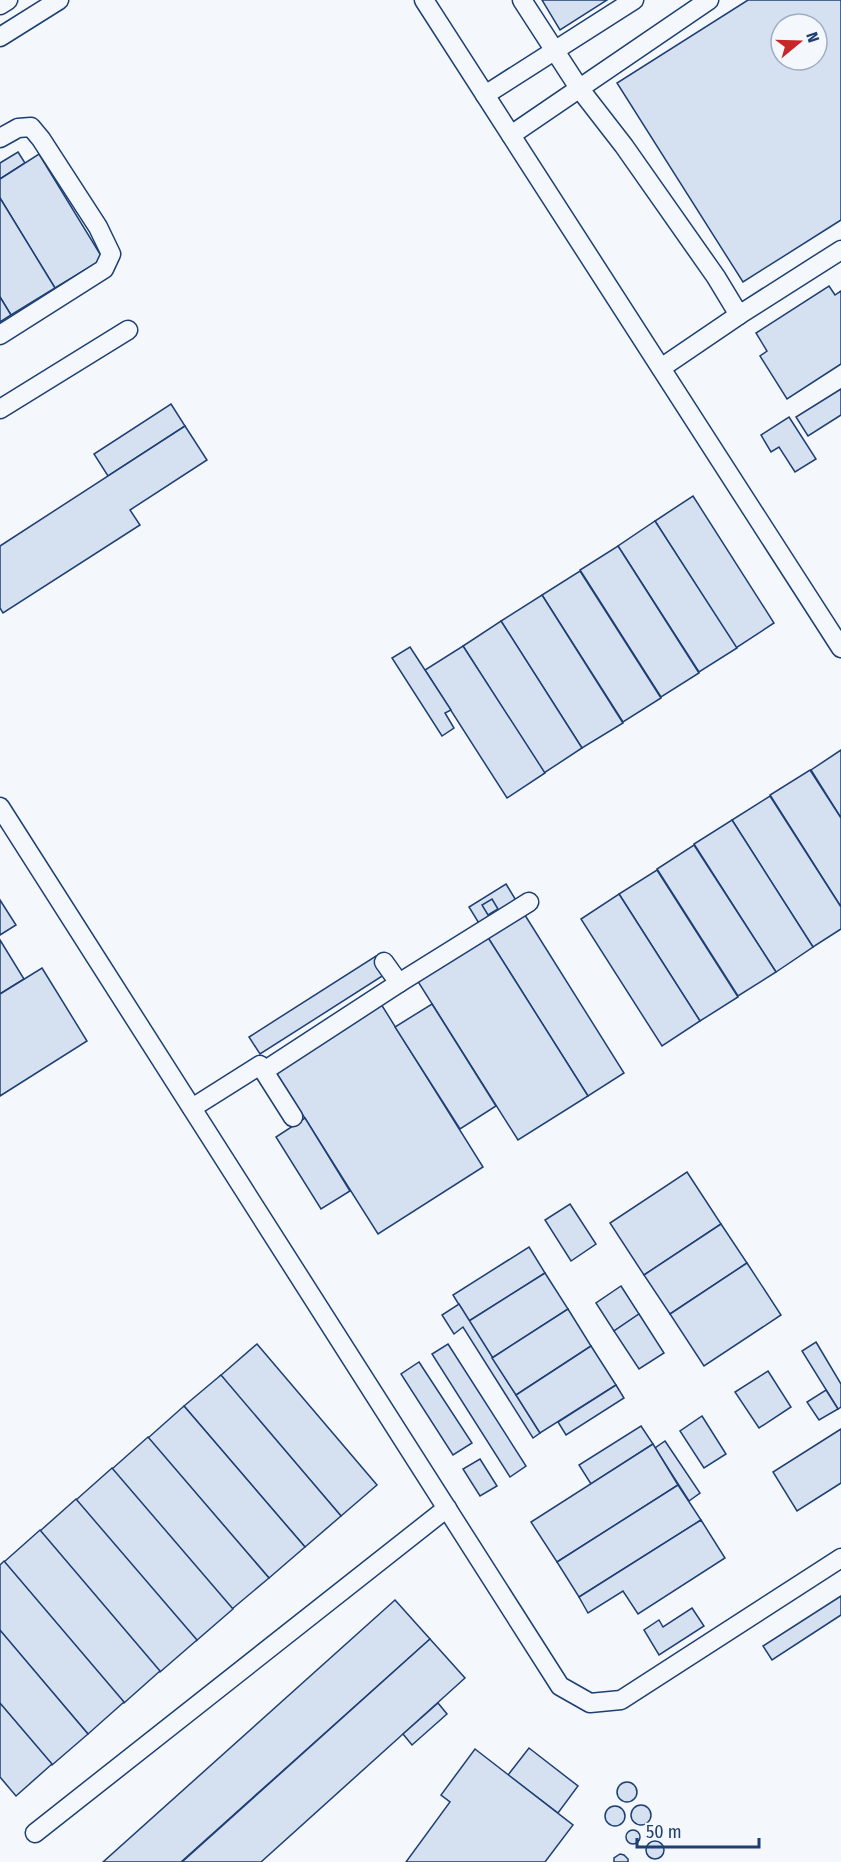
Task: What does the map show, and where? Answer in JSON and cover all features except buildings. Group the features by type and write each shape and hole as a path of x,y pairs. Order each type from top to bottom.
{"street":[{"path":"0,5 8,0"},
{"path":"0,37 59,0"},
{"path":"424,0 661,368 835,624 841,648"},
{"path":"522,0 579,88 657,191 739,315"},
{"path":"486,95 634,0"},
{"path":"511,135 709,0"},
{"path":"0,138 18,128 31,127 98,227 111,254 104,269 0,335"},
{"path":"661,368 841,250"},
{"path":"0,410 128,330"},
{"path":"0,807 560,1686 590,1702 621,1700 841,1558"},
{"path":"264,1071 529,902"},
{"path":"384,962 399,983"},
{"path":"192,1108 260,1065 293,1117"},
{"path":"35,1833 447,1508"}]}
